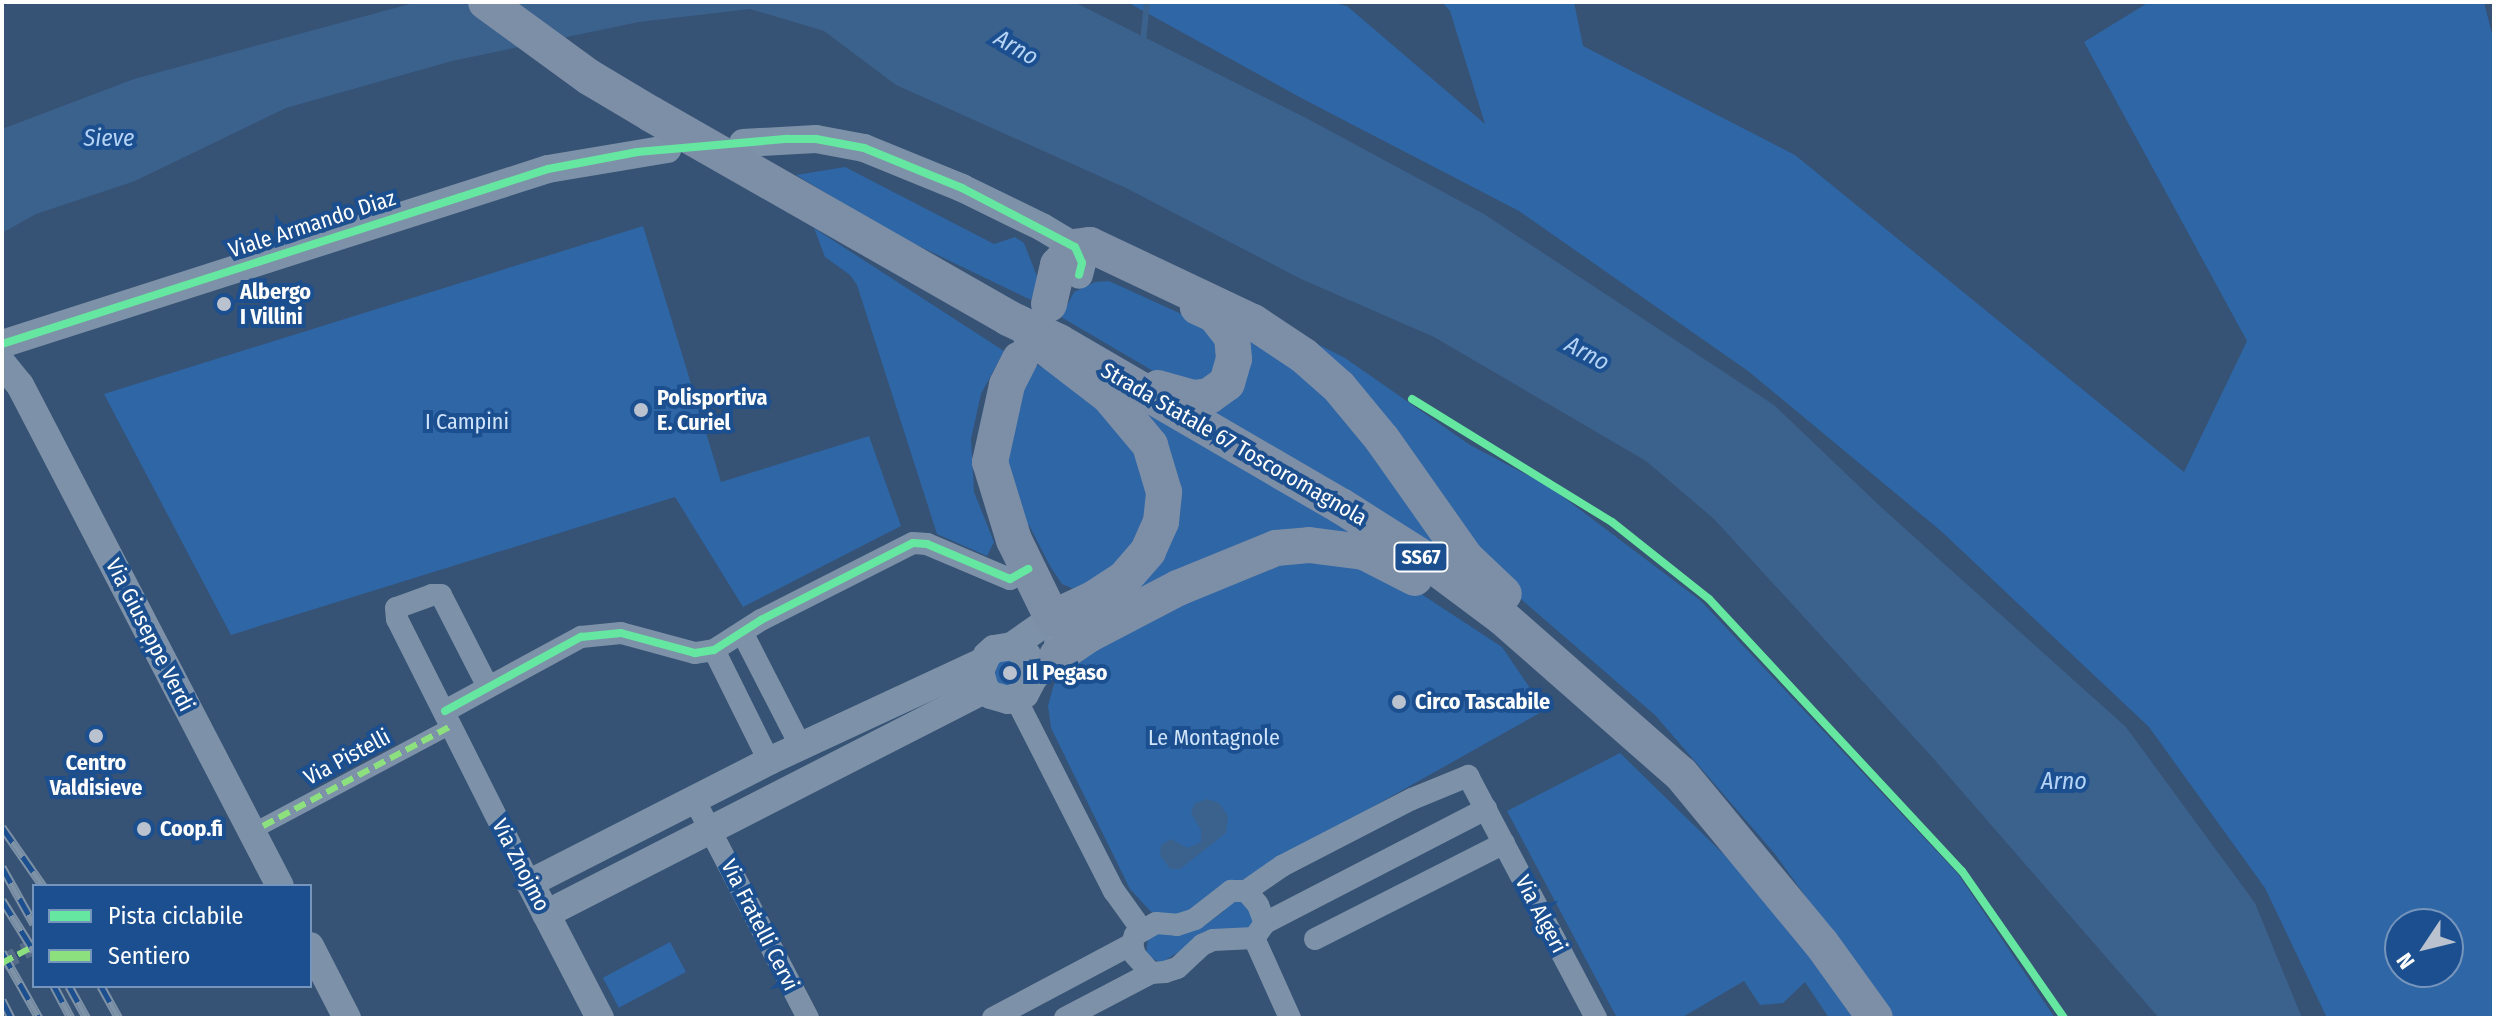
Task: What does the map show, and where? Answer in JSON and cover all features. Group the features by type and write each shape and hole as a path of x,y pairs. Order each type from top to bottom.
{"main road":[{"path":"486,2 589,77 1008,318 1116,387 1193,398 1209,396 1227,383 1234,359 1232,337 1215,315 1118,270 1098,269 1077,261 1090,245 1119,255 1234,311 1304,356 1339,387 1382,439 1466,558 1661,741 1681,774"},
{"path":"1020,359 1007,385 990,462 1000,499 1052,618 1093,599 1124,579 1148,551 1161,522 1164,492 1150,445 1116,387"},
{"name":"Strada Statale 67 Toscoromagnola","path":"1116,387 1219,433 1423,558 1502,617 1606,705 1681,774 1821,943 1875,1018"},
{"path":"1046,666 1103,627 1227,565 1276,548 1337,547 1364,552 1431,587 1510,641 1567,689 1606,705"}],"street":[{"path":"743,143 816,139 864,148 962,188 1077,261"},
{"name":"Viale Armando Diaz","path":"2,344 446,199 573,162 667,149"},
{"path":"20,385 24,361 35,344 61,325"},
{"name":"Via Giuseppe Verdi","path":"2,363 20,385 279,884"},
{"path":"448,718 488,687 581,637 621,633 695,653 714,650 774,613 913,543 927,544 1010,579 1028,569"},
{"name":"Via Znojmo","path":"488,687 441,595 396,608 397,619 600,1018"},
{"path":"530,883 769,761 923,704 983,676 994,649 1012,646 1052,618 1059,633 1046,666 1030,688 1016,699 999,699 983,676"},
{"path":"743,634 801,747"},
{"path":"1012,646 1046,666"},
{"path":"714,650 769,761"},
{"path":"1016,699 1137,937 1135,955 1151,973"},
{"path":"546,914 711,831 923,704"},
{"name":"Via Pistelli","path":"263,826 448,718"},
{"name":"Via Algeri","path":"1246,891 1282,866 1412,799 1468,776 1596,1018"},
{"name":"Via Fratelli Cervi","path":"694,799 808,1018"},
{"path":"1060,983 1070,1015 1151,973 1177,968 1202,945 1213,940 1260,930 1486,809"},
{"path":"1315,939 1504,843"},
{"path":"993,1018 1060,983 1156,923 1177,925 1195,919 1231,891 1246,891 1258,905 1260,930 1290,1018"},
{"path":"312,950 347,1018"}],"green space":[{"path":"1127,2 1329,2 1347,6 1485,124 1450,11 1442,2 1574,2 1583,46 1795,155 2184,472 2247,341 2084,42 2149,2 2484,2 2494,42 2494,1018 2327,1018 2265,888 2149,727 1941,531 1748,371 1519,211 1305,100"},
{"path":"845,167 994,244 1015,237 1024,243 1038,279 1031,300 894,234 796,175"},
{"name":"I Campini","path":"643,226 721,482 869,436 901,526 743,607 675,497 231,635 104,394"},
{"path":"814,228 1004,351 981,394 971,439 974,492 994,542 987,556 937,534 857,285 850,275 825,257"},
{"path":"1109,281 1210,327 1220,340 1212,381 1182,388 1061,317 1074,292 1095,282"},
{"path":"1235,302 1345,358 1470,445 1550,487 1701,601 1958,874 2055,1018 1894,1018 1775,854 1655,715 1508,588"},
{"path":"1238,324 1323,388 1450,553 1204,411"},
{"path":"1034,363 1067,381 1130,432 1155,499 1130,564 1076,590 1062,584 1050,566 1029,525 1024,525 1008,487 1008,418"},
{"path":"1146,414 1365,538 1115,597 1156,555"},
{"name":"Le Montagnole","path":"1287,563 1342,563 1403,582 1502,647 1545,710 1189,910 1181,914 1153,914 1130,889 1051,728 1048,706 1053,687 1060,673 1147,616"},
{"path":"1009,654 1026,682 999,690 989,669"},
{"path":"1620,753 1750,880 1833,984 1855,1018 1829,1018 1805,982 1783,1003 1760,1005 1744,981 1681,1018 1617,1018 1507,811"},
{"path":"1239,900 1252,911 1253,923 1246,929 1215,929 1161,963 1146,955 1148,938 1155,934 1202,927 1224,911 1227,904"},
{"path":"670,942 686,972 619,1008 603,978"}],"water":[{"name":"Arno","path":"417,2 1074,2 1310,120 1484,214 1774,405 1882,508 2126,727 2255,903 2302,1018 2159,1018 1932,757 1714,519 1646,461 1434,337 1301,279 1126,188 896,85 824,31 750,9 639,22 452,61 286,108 135,181 36,214 2,233 2,129 134,79"},
{"path":"1207,799 1219,803 1228,816 1226,833 1180,869 1170,869 1160,855 1161,845 1171,839 1188,848 1201,842 1201,830 1191,813 1195,803"}],"waterway":[{"path":"1143,42 1147,2"}],"tunnel":[{"path":"2,963 32,947"}],"railway":[{"path":"2,827 42,884"},
{"path":"2,867 32,920"},
{"path":"2,900 32,948"},
{"path":"2,952 39,1018"},
{"path":"55,988 71,1018"},
{"path":"70,988 87,1018"},
{"path":"102,988 119,1018"},
{"path":"2,1000 11,1018"}],"marked path":[{"path":"263,826 451,726"},
{"path":"2,963 32,947"}],"cycle path":[{"path":"2,344 548,169 637,152 787,139 816,139 864,148 962,188 1075,247 1082,263 1079,275"},
{"path":"1412,399 1612,522 1709,599 1962,871 2064,1018"},
{"path":"445,711 581,637 621,633 695,653 714,650 761,620 913,543 927,544 1010,579 1028,569"}],"place":[{"name":"Albergo I Villini","path":"224,304"},
{"name":"Polisportiva E. Curiel","path":"641,410"},
{"name":"Il Pegaso","path":"1010,673"},
{"name":"Circo Tascabile","path":"1399,702"},
{"name":"Centro Valdisieve","path":"96,736"},
{"name":"Coop.fi","path":"144,829"}],"water label":[{"name":"Sieve","path":"109,139"}]}
